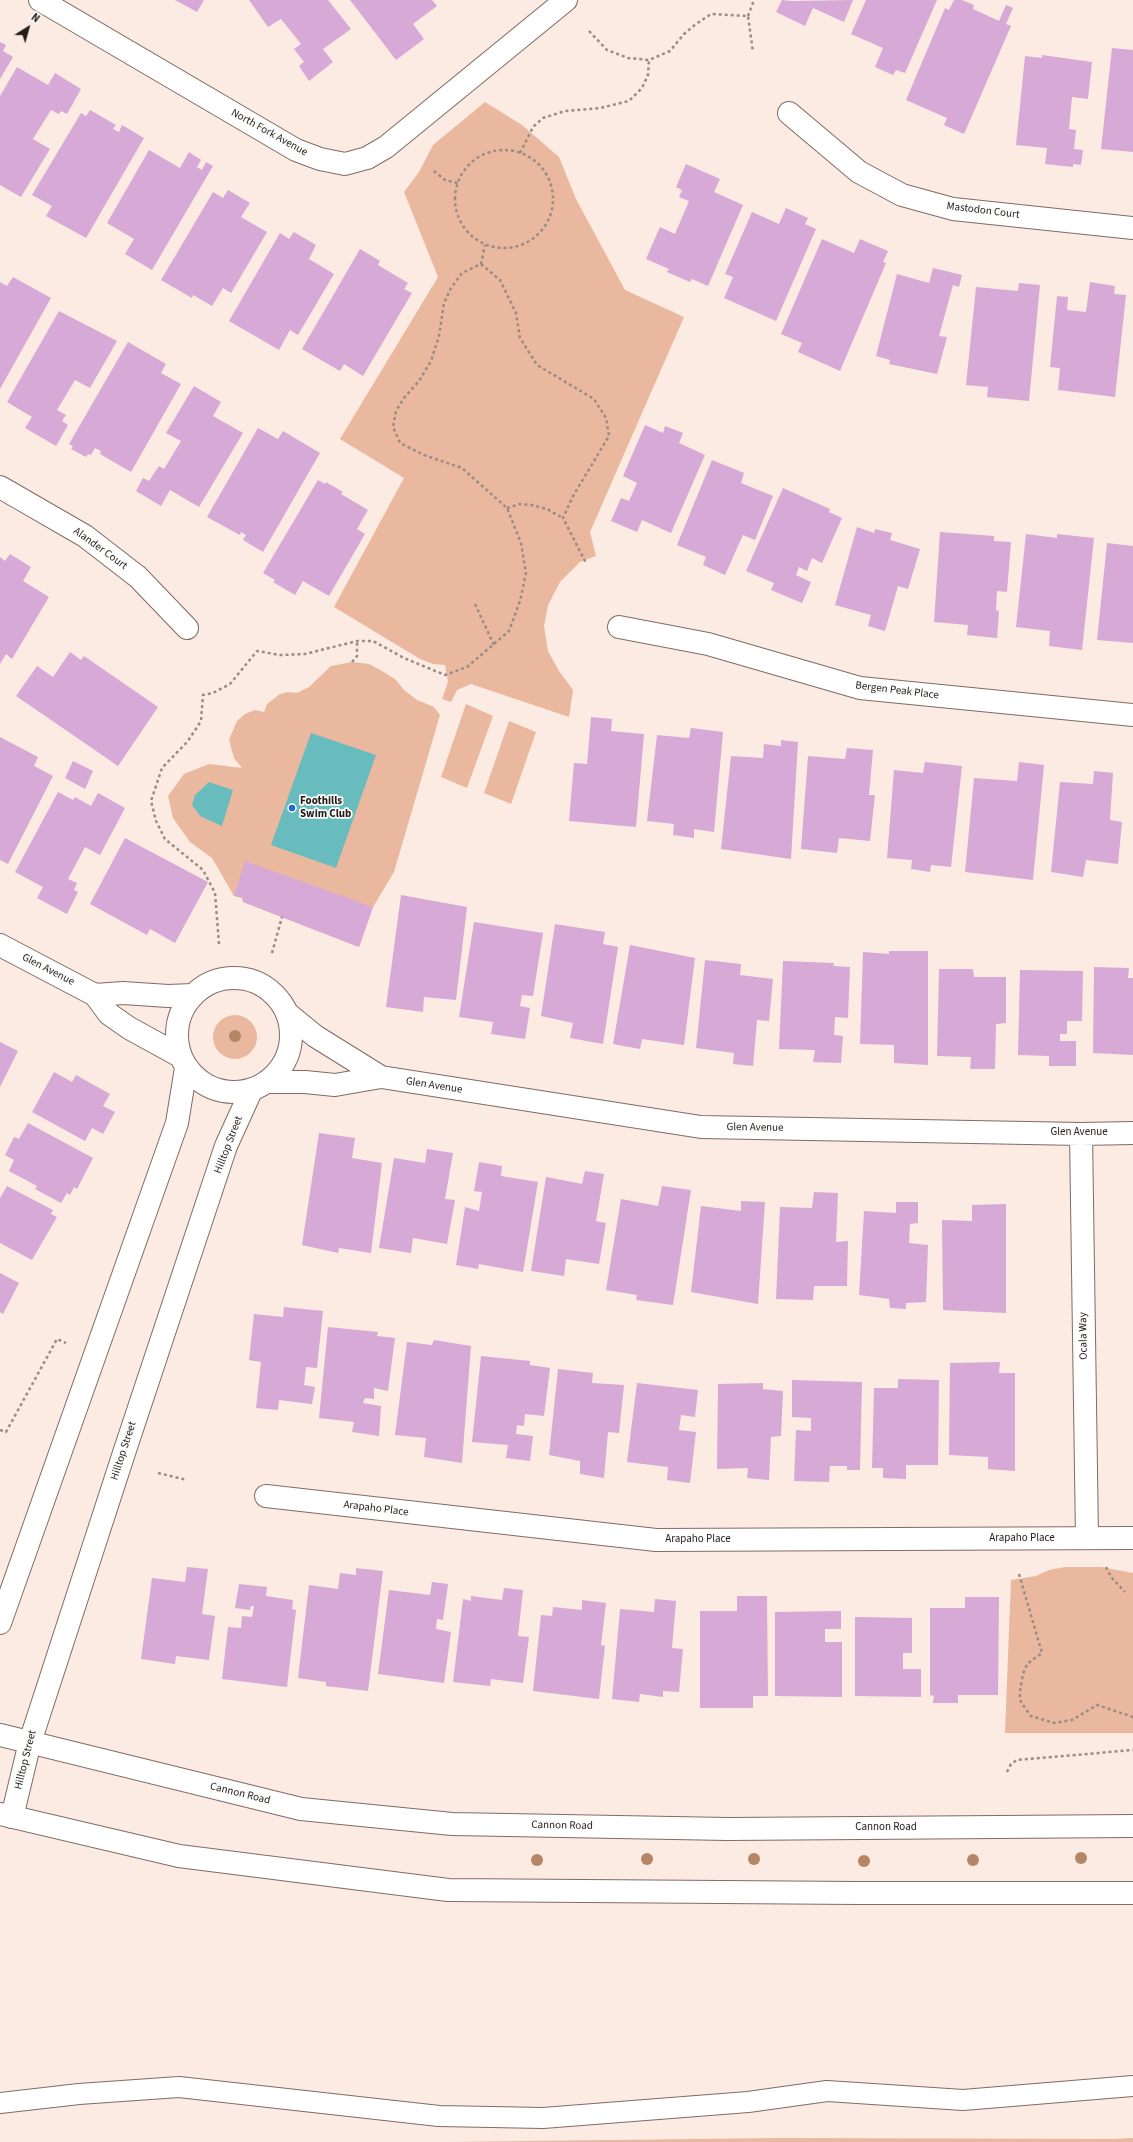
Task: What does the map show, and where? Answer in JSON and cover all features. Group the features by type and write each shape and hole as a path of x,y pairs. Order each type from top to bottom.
{"street":[{"name":"North Fork Avenue","path":"40,0 296,150 320,159 345,164 367,158 386,147 566,0"},
{"name":"Mastodon Court","path":"789,113 859,172 902,195 953,209 1133,228"},
{"name":"Alander Court","path":"0,486 85,536 138,577 187,628"},
{"name":"Bergen Peak Place","path":"620,627 708,644 860,688 1133,715"},
{"name":"Glen Avenue","path":"0,945 95,994 114,1017 183,1062"},
{"path":"0,1623 177,1123 183,1062 176,1029 182,1010 193,995 208,984 226,978 245,979 263,985 277,997 287,1013 292,1031 291,1050 282,1068 260,1086 233,1093 215,1090 199,1081 183,1062"},
{"name":"Glen Avenue","path":"95,994 123,993 168,996 193,995"},
{"name":"Glen Avenue","path":"287,1013 315,1036 381,1077"},
{"name":"Glen Avenue","path":"260,1086 306,1082 336,1085 381,1077 701,1127 1081,1134 1133,1133"},
{"name":"Hilltop Street","path":"6,1815 226,1146 260,1086"},
{"name":"Ocala Way","path":"1081,1134 1087,1538"},
{"name":"Arapaho Place","path":"266,1496 656,1540 1133,1538"},
{"name":"Cannon Road","path":"0,1734 301,1809 452,1824 728,1829 1133,1826"},
{"path":"6,1815 179,1856 448,1890 850,1893 1133,1893"}],"lane":[{"path":"0,2103 79,2094 179,2087 439,2116 543,2118 748,2102 827,2091 963,2100 1133,2086"}],"path":[{"path":"753,52 748,16 754,0"},
{"path":"589,31 607,50 628,58 650,60 670,51 684,34 711,14 748,16"},
{"path":"520,153 533,127 543,118 564,111 600,108 630,101 642,88 648,75 650,60"},
{"path":"504,150 520,153 534,160 545,172 551,186 553,202 550,217 542,230 531,241 516,247 501,248 485,245 471,235 461,222 455,207 458,183 462,174 473,161 487,153 504,150"},
{"path":"434,170 445,180 458,183"},
{"path":"481,264 485,245"},
{"path":"220,944 215,893 203,870 165,839 156,821 151,800 162,768 188,741 201,721 203,695 213,693 230,684 257,651 280,655 305,654 357,641 373,641 404,658 444,675 467,667 509,631 520,601 526,573 521,542 507,508 462,468 424,455 400,443 393,427 396,411 404,398 419,382 431,360 439,336 444,303 451,288 462,273 481,264"},
{"path":"481,264 500,280 516,313 520,338 537,365 594,399 606,418 608,436 573,496 563,518"},
{"path":"507,508 520,504 531,505 547,510 563,518 586,563"},
{"path":"475,604 494,645"},
{"path":"352,662 357,656 357,641"},
{"path":"272,954 282,917"},
{"path":"0,1430 6,1432 57,1339 66,1343"},
{"path":"158,1473 188,1480"},
{"path":"1104,1562 1111,1577 1125,1592"},
{"path":"1019,1574 1042,1652 1026,1664 1020,1691 1020,1700 1025,1708 1032,1716 1054,1723 1076,1718 1097,1705 1133,1717"},
{"path":"1007,1772 1011,1764 1017,1760 1133,1750"}],"shaded area":[{"path":"485,102 522,125 559,157 576,199 625,290 684,317 590,532 596,556 580,562 560,582 548,605 544,626 548,651 559,671 573,690 569,717 471,684 457,690 451,702 442,699 448,682 445,665 433,664 420,659 334,607 404,478 340,439 438,277 404,192 419,172 433,145"},
{"name":"Foothills Swim Club","path":"352,662 369,664 382,671 395,679 404,690 417,700 434,707 440,715 394,872 373,907 359,947 243,902 242,898 234,896 212,858 190,842 173,818 168,796 184,774 209,764 242,768 234,758 229,740 237,721 245,714 255,710 264,712 267,704 280,694 288,692 297,693 309,687 331,666"},
{"path":"466,704 493,716 467,788 441,777"},
{"path":"509,721 536,732 511,804 484,793"},
{"path":"231,1015 239,1015 244,1016 251,1021 256,1028 256,1046 251,1053 244,1058 231,1059 223,1056 216,1049 213,1041 213,1033 216,1025 223,1018"},
{"path":"1065,1567 1101,1567 1133,1573 1133,1733 1005,1733 1011,1580 1036,1576 1049,1570"},
{"path":"778,2138 1133,2138 1133,2142 447,2142"}],"water":[{"path":"311,733 376,755 336,868 271,845"},
{"path":"209,782 233,790 222,826 200,816 192,805 195,795"}],"building":[{"path":"175,0 204,0 197,12"},
{"path":"249,0 328,0 351,29 323,49 333,62 309,81 299,66 304,62 294,49 301,44 281,19 268,27"},
{"path":"350,0 432,0 437,6 413,24 424,39 396,60"},
{"path":"782,0 853,0 844,22 813,8 805,26 776,12"},
{"path":"866,0 937,0 905,73 896,70 893,75 875,67 883,48 851,34"},
{"path":"954,0 962,0 974,5 973,9 999,21 1006,5 1013,8 1006,24 1011,26 964,134 944,125 947,118 906,100 945,8 949,10"},
{"path":"0,42 6,45 3,51 13,57 0,79"},
{"path":"1112,48 1133,50 1133,152 1101,149"},
{"path":"1042,55 1092,62 1088,99 1072,97 1069,129 1076,130 1074,149 1083,150 1081,165 1073,164 1073,167 1045,164 1047,148 1016,145 1025,56 1042,58"},
{"path":"17,67 48,85 55,73 81,89 67,114 61,111 59,114 51,110 33,139 50,149 21,197 0,185 0,96"},
{"path":"90,110 116,125 113,129 119,132 122,125 144,138 86,238 46,216 52,206 32,195 81,113 86,116"},
{"path":"149,150 180,168 189,152 201,160 197,167 202,170 206,162 213,166 152,270 125,254 134,239 107,223"},
{"path":"686,164 720,179 714,192 743,205 708,286 692,279 690,282 667,272 669,269 646,259 660,227 675,234 689,201 679,197 682,190 676,187"},
{"path":"228,190 250,203 241,217 267,232 231,293 223,288 212,306 193,295 192,298 161,280 213,192 223,198"},
{"path":"786,208 808,218 805,224 816,229 776,321 724,298 733,277 725,274 752,212 779,224"},
{"path":"294,232 316,245 309,259 334,274 298,335 290,330 279,350 229,321 280,233 289,239"},
{"path":"822,239 854,253 860,239 888,251 883,262 886,263 840,371 798,352 802,343 781,334"},
{"path":"360,249 380,261 378,265 408,283 404,289 412,293 363,376 344,364 340,371 302,349"},
{"path":"933,268 962,275 959,287 953,285 939,336 947,337 937,374 889,364 890,360 876,356 897,274 929,283"},
{"path":"13,277 51,298 0,389 0,282 7,286"},
{"path":"1090,282 1115,286 1114,294 1126,295 1115,397 1058,390 1060,368 1050,367 1057,296 1068,297 1067,310 1086,312"},
{"path":"1019,283 1040,285 1029,401 987,397 988,387 966,385 976,287 1018,291"},
{"path":"59,311 117,341 90,388 75,380 57,410 66,415 62,421 68,425 56,446 25,428 32,417 7,402"},
{"path":"128,342 166,364 161,373 181,384 131,472 100,454 101,451 95,448 91,455 88,454 86,457 71,449 73,446 69,444"},
{"path":"194,386 221,402 213,416 243,433 199,507 170,490 161,506 136,491 143,478 149,481 159,466 164,469 181,441 166,433"},
{"path":"645,425 663,433 665,426 683,433 679,443 705,455 671,533 642,520 637,532 611,521 621,498 629,501 637,483 623,476"},
{"path":"258,428 278,439 283,431 320,453 263,552 243,540 246,535 241,532 240,535 207,517"},
{"path":"712,460 744,473 741,483 773,496 755,540 743,535 725,575 703,565 706,557 677,545"},
{"path":"318,480 325,484 326,482 343,492 341,494 368,510 357,529 365,534 329,596 303,581 295,595 273,582 275,580 263,573"},
{"path":"783,488 830,509 829,512 842,518 822,563 812,558 807,571 799,567 796,575 811,582 802,603 771,590 774,583 746,571"},
{"path":"857,527 874,533 875,529 892,533 890,540 920,549 908,589 898,586 885,631 868,626 871,615 835,605"},
{"path":"940,532 994,536 994,541 1011,542 1007,592 997,591 996,610 999,611 997,638 967,635 968,625 934,622"},
{"path":"1026,534 1057,538 1057,534 1094,538 1082,650 1049,646 1050,631 1016,627"},
{"path":"1107,543 1133,546 1133,643 1097,640"},
{"path":"10,554 31,567 23,581 49,597 12,659 6,654 0,664 0,557 5,561"},
{"path":"70,652 81,660 84,656 158,707 118,766 16,696 37,666 53,677"},
{"path":"591,717 612,719 611,731 644,734 636,827 569,821 574,763 587,764"},
{"path":"691,728 723,732 714,832 694,829 694,838 673,835 674,824 647,821 657,735 689,738"},
{"path":"0,737 38,757 34,766 53,776 8,864 0,860"},
{"path":"781,740 798,742 791,859 721,849 731,756 763,758 764,744 781,746"},
{"path":"847,748 873,750 869,795 875,795 870,841 839,838 837,853 801,849 808,756 845,759"},
{"path":"73,761 93,771 85,789 65,778"},
{"path":"925,762 962,766 951,867 931,865 930,872 911,869 912,860 887,858 894,770 923,773"},
{"path":"1019,762 1044,765 1033,880 965,872 974,778 1017,781"},
{"path":"1094,771 1113,773 1110,820 1122,822 1118,864 1086,860 1083,877 1051,872 1060,782 1093,784"},
{"path":"58,792 73,800 75,797 91,806 98,793 125,808 100,855 85,847 68,879 77,883 74,890 78,892 67,914 37,898 43,887 15,872"},
{"path":"125,838 208,882 175,943 150,929 147,935 90,904"},
{"path":"245,861 373,907 359,947 243,902 243,898 234,896"},
{"path":"401,895 467,907 456,1000 424,997 423,1012 386,1007"},
{"path":"474,922 543,933 533,996 522,995 520,1006 530,1008 525,1039 491,1034 493,1022 459,1017"},
{"path":"555,924 605,932 603,944 618,947 603,1044 570,1038 573,1023 541,1016"},
{"path":"630,945 695,958 684,1045 642,1039 640,1049 613,1044"},
{"path":"889,951 928,951 928,1065 894,1063 894,1045 860,1044 863,952 889,954"},
{"path":"705,960 741,964 740,975 773,979 769,1021 757,1020 753,1066 733,1064 734,1053 696,1048"},
{"path":"783,961 834,963 833,966 850,967 848,1018 835,1017 834,1035 843,1036 841,1063 813,1062 815,1050 779,1049"},
{"path":"1094,967 1129,968 1128,978 1133,978 1133,1055 1093,1053"},
{"path":"939,969 973,969 974,977 1006,977 1006,1023 996,1024 995,1069 970,1069 971,1057 937,1056"},
{"path":"1020,970 1083,971 1082,1021 1067,1021 1067,1034 1060,1034 1060,1041 1076,1041 1076,1066 1049,1066 1049,1056 1018,1055"},
{"path":"0,1042 18,1051 0,1087"},
{"path":"54,1072 72,1082 76,1075 110,1094 103,1106 115,1112 103,1134 92,1128 85,1141 32,1112"},
{"path":"28,1123 93,1158 77,1189 74,1187 70,1195 67,1193 61,1203 35,1189 37,1186 9,1171 14,1160 5,1155 14,1137 19,1139"},
{"path":"319,1133 355,1138 352,1158 382,1163 371,1253 339,1248 338,1253 302,1245"},
{"path":"427,1149 453,1153 445,1199 455,1200 447,1244 413,1238 411,1253 379,1248 394,1158 425,1163"},
{"path":"479,1162 502,1166 501,1176 538,1182 523,1272 479,1264 478,1269 456,1265 465,1207 479,1211 482,1192 474,1191"},
{"path":"585,1171 604,1174 596,1221 606,1223 599,1264 566,1259 564,1276 531,1271 546,1177 582,1184"},
{"path":"7,1186 53,1210 51,1214 57,1217 32,1260 0,1243 0,1198"},
{"path":"662,1186 691,1190 673,1305 636,1300 637,1295 606,1290 621,1199 658,1206"},
{"path":"814,1192 838,1193 836,1242 848,1241 847,1286 814,1286 813,1300 776,1299 780,1207 812,1208"},
{"path":"741,1201 765,1202 758,1304 691,1292 701,1206 741,1211"},
{"path":"896,1202 918,1202 918,1223 910,1224 909,1243 928,1245 926,1302 906,1303 906,1309 890,1308 889,1299 859,1295 864,1211 896,1213"},
{"path":"1006,1204 1006,1313 943,1310 942,1220 972,1221 972,1205"},
{"path":"0,1273 19,1283 3,1314 0,1312"},
{"path":"284,1307 323,1311 317,1368 306,1367 304,1385 315,1387 312,1404 279,1400 278,1410 256,1408 261,1362 249,1360 254,1314 283,1317"},
{"path":"328,1327 378,1332 377,1336 395,1338 388,1391 374,1388 374,1399 365,1398 363,1403 381,1406 379,1436 352,1432 354,1422 319,1418"},
{"path":"434,1340 471,1346 462,1463 424,1457 426,1438 395,1435 407,1342 432,1345"},
{"path":"481,1356 530,1361 530,1365 550,1368 544,1416 525,1414 524,1426 517,1425 516,1434 533,1436 530,1461 506,1458 508,1445 472,1442"},
{"path":"1000,1362 999,1373 1015,1373 1015,1471 988,1469 988,1457 949,1455 950,1363"},
{"path":"558,1369 593,1373 592,1383 624,1385 619,1433 608,1432 604,1478 580,1474 580,1461 549,1455"},
{"path":"898,1379 939,1380 938,1465 906,1465 906,1479 883,1478 883,1468 872,1468 874,1388 898,1388"},
{"path":"792,1380 862,1382 860,1470 847,1470 847,1466 830,1466 829,1482 794,1481 796,1430 811,1431 811,1418 792,1417"},
{"path":"637,1383 698,1390 695,1417 681,1415 679,1430 696,1432 690,1483 667,1480 668,1467 627,1462"},
{"path":"763,1383 763,1389 783,1391 781,1436 771,1437 769,1480 747,1478 748,1468 717,1469 718,1384"},
{"path":"187,1567 208,1569 202,1614 215,1616 209,1660 176,1656 175,1664 141,1659 152,1578 185,1582"},
{"path":"356,1568 383,1571 368,1691 326,1686 326,1682 298,1678 309,1585 338,1589 340,1573 356,1575"},
{"path":"432,1582 448,1584 443,1620 437,1619 436,1629 451,1632 444,1683 378,1674 389,1590 430,1595"},
{"path":"239,1584 267,1587 266,1596 293,1600 292,1609 296,1610 287,1687 222,1679 228,1627 241,1628 242,1616 252,1617 254,1606 251,1606 250,1610 235,1608"},
{"path":"504,1588 523,1590 518,1636 529,1637 523,1683 491,1679 490,1686 453,1682 463,1599 471,1601 471,1596 502,1600"},
{"path":"737,1596 767,1596 768,1696 753,1696 753,1708 700,1708 700,1611 737,1611"},
{"path":"965,1597 999,1597 998,1695 958,1695 958,1703 933,1703 934,1696 930,1695 930,1608 965,1608"},
{"path":"655,1599 676,1601 672,1648 683,1649 679,1692 663,1691 663,1697 640,1694 639,1702 612,1699 620,1609 654,1612"},
{"path":"582,1600 606,1603 601,1645 605,1646 599,1699 533,1691 541,1615 552,1616 553,1607 582,1610"},
{"path":"841,1611 841,1629 825,1629 825,1642 842,1642 842,1697 775,1696 775,1612"},
{"path":"855,1617 912,1618 912,1653 903,1653 903,1669 921,1669 921,1697 855,1696"}],"place":[{"name":"Foothills Swim Club","path":"292,808"}]}
